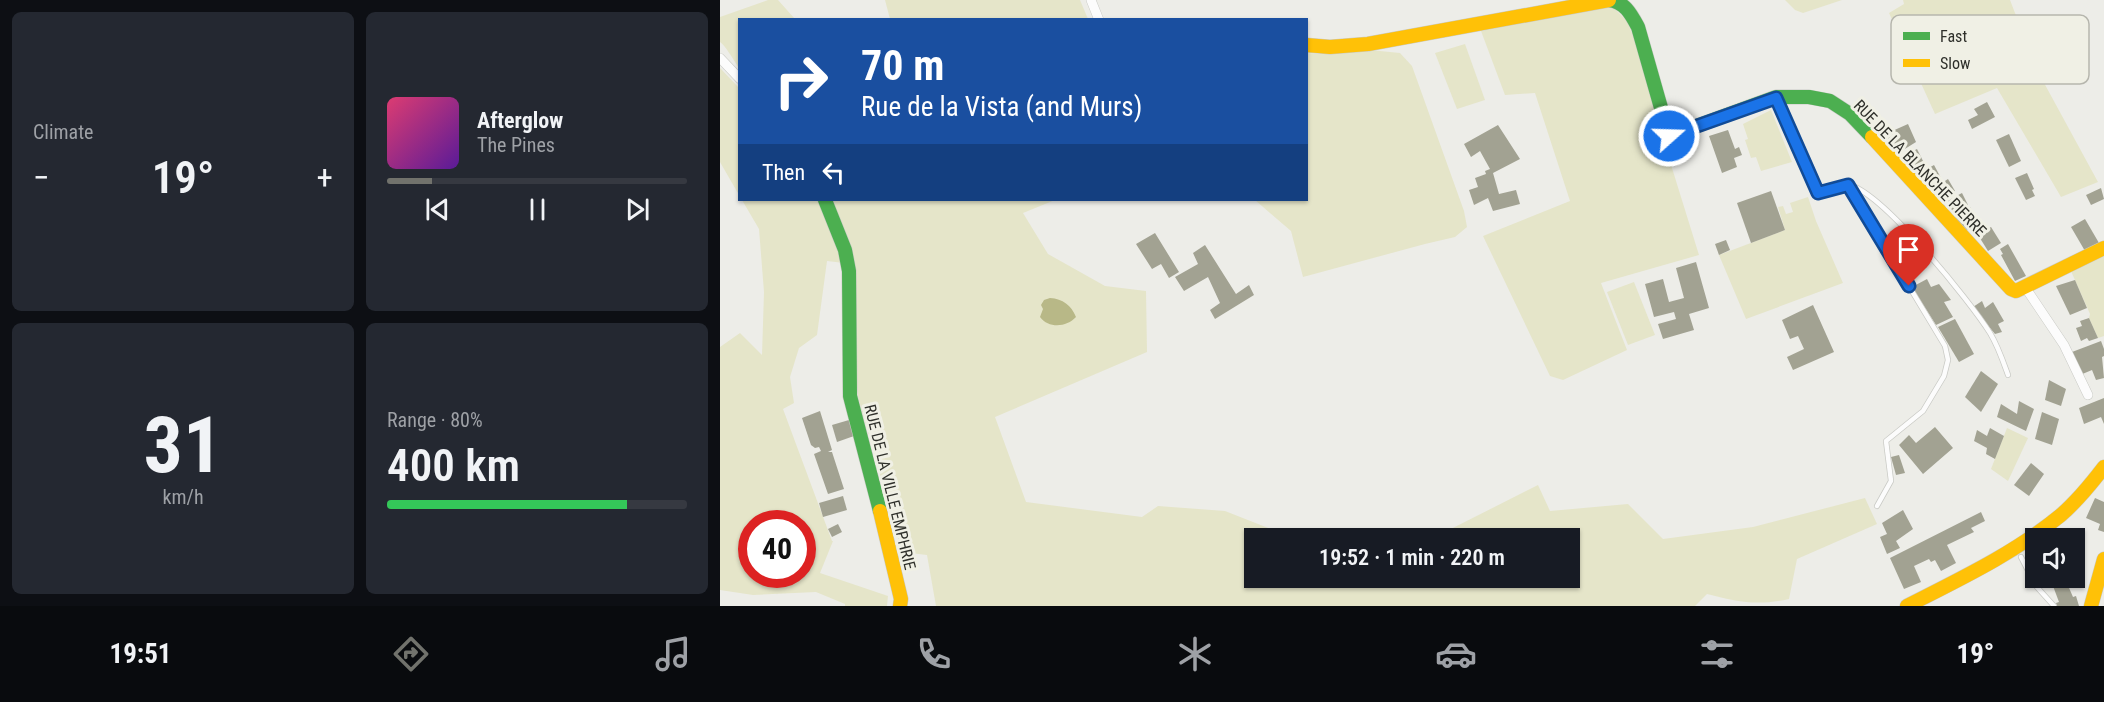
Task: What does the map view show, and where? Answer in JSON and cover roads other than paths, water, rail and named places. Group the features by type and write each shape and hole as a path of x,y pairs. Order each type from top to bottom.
{"street":[{"path":"1091,0 1098,18"},
{"name":"RUE DE LA BLANCHE PIERRE","path":"1308,45 1330,47 1368,44 1609,0 1618,1 1629,11 1638,27 1669,136 1776,98 1809,97 1830,101 1850,114 2011,289 2016,291 2025,287"},
{"path":"720,58 738,78"},
{"name":"RUE DE LA VILLE EMPHRIE","path":"825,201 845,250 849,271 850,396 892,559 901,599 900,606"},
{"path":"2088,395 2064,345 2025,287 2104,248"},
{"path":"1907,606 2033,538 2078,499 2104,467"},
{"path":"2092,602 2104,559"}],"lane":[{"path":"1776,98 1818,193 1848,185 1857,187 1884,208 1940,265 1990,333 2008,375"},
{"path":"1848,185 1946,346 1948,360 1944,376 1923,411 1886,441 1891,481 1877,506"},
{"path":"2021,557 2036,586 2054,606"}]}
